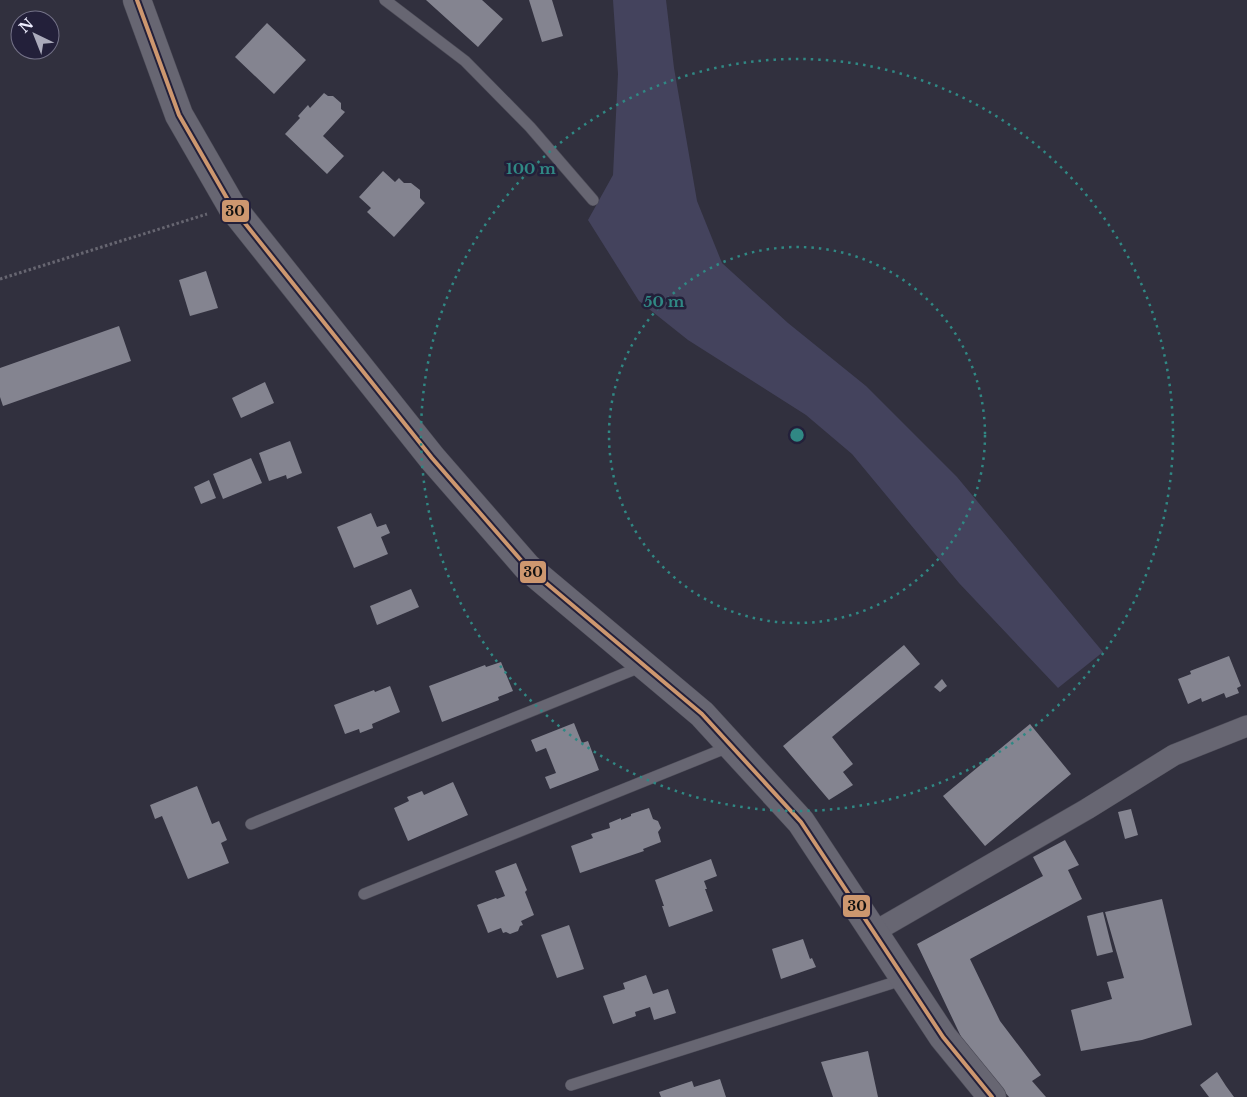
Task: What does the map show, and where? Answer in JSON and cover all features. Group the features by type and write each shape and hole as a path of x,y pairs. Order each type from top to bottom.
{"street":[{"path":"137,0 179,115 232,207 432,458 527,567 702,714 800,822 943,1037 992,1097"},
{"path":"874,932 1087,809 1174,755 1247,726"}],"lane":[{"path":"385,0 465,61 530,127 593,200"},
{"path":"251,824 644,666"},
{"path":"364,894 731,746"},
{"path":"571,1084 905,979"}],"path":[{"path":"0,279 232,207"}],"shaded area":[{"path":"613,0 666,0 674,68 697,201 722,263 788,323 866,386 957,477 1103,652 1058,688 959,583 852,454 806,415 688,340 639,301 588,220 613,175 618,74"}],"building":[{"path":"426,0 482,0 503,19 478,47"},
{"path":"529,0 552,0 563,36 542,42"},
{"path":"267,23 306,60 274,94 235,57"},
{"path":"324,93 328,96 333,96 341,103 341,109 345,112 323,136 344,156 327,174 285,134 300,118 298,116 308,105 310,108"},
{"path":"383,171 395,182 399,178 404,183 411,183 420,190 420,198 425,203 394,237 367,212 371,208 359,197"},
{"path":"206,271 218,308 190,316 179,280"},
{"path":"119,326 131,361 3,406 0,397 0,368"},
{"path":"265,382 274,403 241,418 232,398"},
{"path":"290,441 302,473 287,479 286,475 269,481 259,453"},
{"path":"251,458 262,483 223,499 213,474"},
{"path":"209,480 216,498 201,504 194,487"},
{"path":"371,513 377,527 386,524 390,533 381,537 388,554 354,568 337,527"},
{"path":"411,589 419,607 377,625 370,606"},
{"path":"904,645 920,664 832,737 853,764 843,772 853,785 829,800 783,746"},
{"path":"1229,656 1241,686 1237,688 1239,693 1226,698 1224,693 1202,702 1201,698 1188,704 1178,679 1191,674 1190,671"},
{"path":"501,662 513,691 498,697 499,700 442,722 429,686 485,665 486,667"},
{"path":"942,679 947,686 940,692 934,687"},
{"path":"390,686 400,712 372,724 373,728 360,733 359,729 345,734 334,705"},
{"path":"574,723 582,743 588,741 599,770 550,789 545,777 556,773 546,748 536,752 531,740"},
{"path":"1030,724 1071,774 985,846 943,796"},
{"path":"453,782 468,815 408,841 394,808 409,801 407,797 422,791 424,795"},
{"path":"197,786 212,824 219,821 227,840 221,843 229,863 188,879 162,816 155,819 150,805"},
{"path":"649,808 653,819 658,821 661,828 658,832 661,842 643,849 644,851 580,873 571,846 593,838 591,834 610,828 609,823"},
{"path":"1131,809 1138,835 1125,839 1118,812"},
{"path":"1065,840 1079,865 1068,870 1082,899 970,959 1000,1021 1041,1075 1032,1081 1046,1097 1009,1097 965,1045 917,944 1043,876 1033,857"},
{"path":"711,859 717,876 704,881 713,911 669,927 655,880"},
{"path":"516,863 527,890 525,892 534,915 521,921 523,925 520,926 518,931 510,934 503,933 501,928 488,933 477,905 505,896 495,871"},
{"path":"1162,899 1192,1025 1142,1040 1081,1051 1071,1010 1112,999 1107,982 1124,978 1105,912"},
{"path":"1103,912 1113,952 1097,956 1087,916"},
{"path":"569,925 584,969 557,978 541,935"},
{"path":"803,939 810,959 812,958 816,967 781,979 772,949"},
{"path":"646,975 653,994 668,989 676,1013 654,1020 650,1007 635,1012 636,1016 613,1024 603,996 625,989 623,983"},
{"path":"868,1051 878,1097 833,1097 821,1062"},
{"path":"1217,1072 1234,1097 1209,1097 1200,1085"},
{"path":"720,1079 726,1097 661,1097 659,1092 692,1081 694,1087"}],"transit line":[{"name":"30","path":"137,0 179,115 232,207 432,458 527,567 702,714 801,822 943,1037 992,1097"}]}
